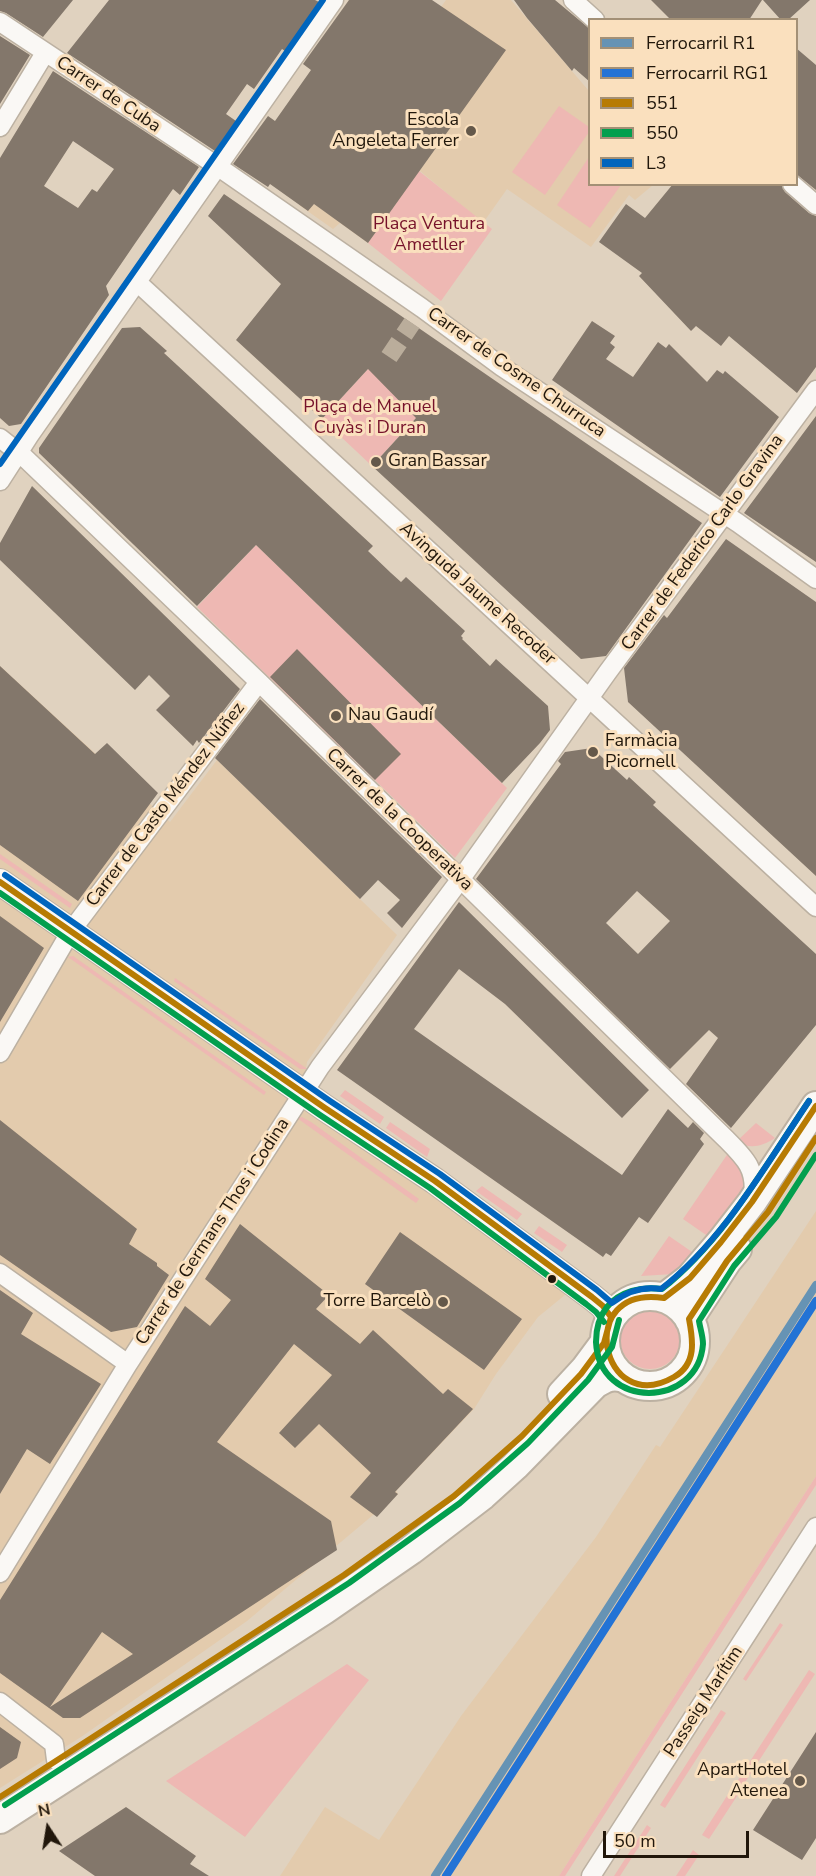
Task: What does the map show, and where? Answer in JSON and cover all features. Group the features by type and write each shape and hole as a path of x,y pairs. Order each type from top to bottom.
{"main road":[{"path":"664,1298 690,1278 752,1202 816,1106"},
{"path":"689,1319 727,1261 768,1212 816,1138"},
{"path":"0,1797 367,1561 436,1511 503,1455 536,1423 585,1369 619,1308 634,1299 652,1296 674,1303 689,1319 694,1330 693,1354 688,1365 680,1373 659,1385 647,1386 616,1375 606,1377 595,1384 483,1496 411,1550 324,1610 0,1819"},
{"path":"608,1330 610,1362 624,1378"}],"street":[{"path":"0,481 334,0"},
{"path":"573,0 594,18"},
{"name":"Carrer de Cuba","path":"0,22 217,166"},
{"path":"0,127 45,53"},
{"name":"Carrer de Cosme Churruca","path":"217,166 417,316 502,367 724,514 816,579"},
{"path":"794,186 816,205"},
{"name":"Avinguda Jaume Recoder","path":"137,282 816,907"},
{"name":"Carrer de Federico Carlo Gravina","path":"590,698 816,391"},
{"name":"Carrer de la Cooperativa","path":"0,438 19,452 259,682 746,1159 754,1180 752,1202"},
{"name":"Carrer de Casto Méndez Núñez","path":"0,1053 71,931 259,682"},
{"name":"Carrer de Germans Thos i Codina","path":"0,1573 128,1364 303,1093 460,880 590,698"},
{"path":"0,882 303,1093 435,1181 603,1306 608,1330"},
{"path":"0,1273 128,1364"},
{"name":"Passeig Marítim","path":"591,1876 816,1527"},
{"path":"0,1702 54,1744 56,1760"}],"shaded area":[{"name":"Escola Angeleta Ferrer","path":"446,0 511,0 588,90 588,186 652,186 635,200 629,195 591,247 507,189 483,223 420,171 368,243 340,223 333,229 299,205"},
{"path":"0,666 170,822 217,760 397,935 307,1062 303,1093 576,1286 538,1317 496,1374 474,1409 396,1491 398,1494 247,1621 81,1737 0,1788"},
{"path":"816,1211 816,1476 559,1876 280,1876 325,1807 379,1840 461,1716 596,1537 656,1445 660,1447"}],"green space":[{"path":"559,106 588,126 588,133 545,195 512,172"},
{"path":"588,158 588,186 620,186 590,228 557,205"},
{"name":"Plaça Ventura Ametller","path":"419,171 492,229 441,301 368,243"},
{"name":"Plaça de Manuel Cuyàs i Duran","path":"380,351 417,417 372,466 322,419 368,369"},
{"path":"256,545 507,788 455,858 197,607"},
{"path":"0,854 72,904 70,908 0,859"},
{"path":"73,956 266,1092 264,1095 68,957"},
{"path":"175,978 308,1069 300,1069 174,981"},
{"path":"345,1090 384,1117 380,1124 340,1096"},
{"path":"302,1117 419,1199 416,1203 297,1118"},
{"path":"390,1122 430,1149 427,1157 386,1128"},
{"path":"756,1123 775,1138 756,1146 746,1146 736,1142"},
{"path":"731,1149 738,1158 742,1170 743,1193 709,1237 683,1219"},
{"path":"482,1186 522,1214 517,1220 476,1191"},
{"path":"539,1226 567,1245 562,1252 534,1233"},
{"path":"669,1236 695,1254 674,1274 641,1276"},
{"path":"644,1309 656,1309 672,1317 678,1327 680,1339 678,1351 672,1361 656,1369 644,1369 628,1361 620,1345 620,1333 628,1317"},
{"path":"816,1476 816,1485 565,1876 559,1876"},
{"path":"780,1623 783,1625 746,1681 743,1679"},
{"path":"347,1664 369,1680 245,1837 166,1781"},
{"path":"809,1670 815,1674 742,1787 736,1783"},
{"path":"721,1710 726,1713 665,1808 660,1805"},
{"path":"732,1788 739,1793 709,1839 702,1835"},
{"path":"647,1825 651,1828 620,1876 614,1876"},
{"path":"693,1850 699,1855 685,1876 676,1876"}],"building":[{"path":"0,0 73,0 43,37 0,11"},
{"path":"109,0 315,0 319,2 285,51 282,49 254,89 247,84 226,114 236,121 215,151 67,53"},
{"path":"349,0 432,0 506,50 368,243 314,204 308,211 270,184 268,187 233,164 268,116 275,121 311,70 303,64"},
{"path":"514,0 555,0 588,27 588,80 574,68 572,71"},
{"path":"651,0 762,0 750,18 669,18"},
{"path":"763,0 810,0 790,18 779,18"},
{"path":"0,36 30,55 0,104"},
{"path":"798,50 816,65 816,190 798,176"},
{"path":"53,71 199,167 180,195 173,189 136,242 106,286 109,295 21,424 9,426 0,418 0,158","holes":["73,141 114,169 97,192 92,189 78,208 44,186"]},
{"path":"671,186 782,186 785,192 809,213 816,216 816,367 797,393 729,336 721,346 696,326 691,331 639,276 642,273 599,242 626,204 645,218"},
{"path":"224,194 702,523 606,656 581,659 372,466 416,418 368,369 322,419 236,340 281,284 208,216"},
{"path":"592,321 615,336 610,343 615,347 606,359 633,377 658,342 666,348 669,344 707,382 717,370 723,374 725,371 779,417 720,497 552,380"},
{"path":"140,327 167,351 164,353 373,546 368,551 391,573 401,582 406,577 465,631 461,636 462,639 490,666 496,659 548,706 550,730 502,783 256,545 197,606 39,453 39,448 122,328"},
{"path":"816,416 816,562 744,513"},
{"path":"32,486 240,689 199,743 197,740 193,746 156,710 170,696 149,675 135,690 0,560 0,543"},
{"path":"726,539 816,602 816,876 628,702 624,668 664,615 667,618"},
{"name":"Nau Gaudí","path":"297,649 401,754 375,780 270,677"},
{"path":"0,666 95,754 107,743 158,793 78,901 0,845"},
{"path":"260,699 442,877 402,928 387,913 400,900 378,880 360,899 215,758"},
{"path":"592,748 627,780 629,777 656,802 653,805 816,954 816,1025 731,1128 686,1084 718,1038 709,1030 670,1069 476,879 561,764 558,761 565,752","holes":["637,891 670,921 638,954 606,923"]},
{"path":"459,902 649,1090 622,1118 505,1004 459,969 414,1029 622,1175 668,1109 688,1128 693,1122 704,1133 700,1139 704,1144 648,1223 639,1217 611,1256 606,1253 603,1257 337,1070"},
{"path":"0,916 44,948 0,1022"},
{"path":"0,1120 137,1229 129,1244 157,1263 157,1266 169,1275 137,1327 111,1332 0,1255"},
{"path":"240,1224 329,1295 316,1309 360,1344 373,1330 443,1394 448,1389 473,1409 395,1492 398,1494 377,1517 350,1497 371,1473 319,1424 295,1448 279,1433 332,1375 294,1344 217,1442 331,1521 337,1550 80,1718 63,1718 0,1673 0,1600 185,1306 210,1326 231,1300 205,1279","holes":["102,1632 133,1654 50,1707"]},
{"name":"Torre Barcelò","path":"400,1232 522,1319 484,1370 365,1284"},
{"path":"0,1290 33,1313 21,1334 101,1384 50,1464 27,1449 0,1494"},
{"path":"0,1727 21,1742 17,1758 0,1769"},
{"name":"ApartHotel Atenea","path":"816,1732 816,1838 802,1860 753,1830"},
{"path":"126,1807 196,1856 190,1864 209,1876 95,1876 59,1851"}],"tunnel":[{"path":"389,357 412,323"}],"rail line":[{"name":"R1","path":"435,1876 816,1285"},
{"name":"RG1","path":"446,1876 816,1301"}],"transit line":[{"name":"L3","path":"0,464 323,0"},
{"name":"L3","path":"5,875 330,1101 440,1174 612,1303 635,1290 661,1289 684,1270 705,1248 742,1201 809,1101"},
{"name":"551","path":"0,882 325,1108 435,1181 592,1297 611,1317"},
{"name":"550","path":"0,893 320,1115 430,1188 586,1304 604,1322"},
{"name":"550","path":"809,1101 742,1201 705,1248 684,1270 662,1289 647,1288 625,1293 604,1311 596,1342 601,1364 613,1380 630,1390 649,1393 668,1390 685,1381 697,1365 703,1344 699,1321 734,1266 776,1217 816,1155"},
{"name":"551","path":"816,1106 752,1202 690,1278 664,1298 635,1299 617,1310 608,1328 608,1348 615,1367 629,1380 649,1385 674,1377 687,1365 692,1351 689,1319 727,1261 768,1212 816,1138"},
{"name":"551","path":"0,1797 344,1575 454,1496 522,1436 581,1374 604,1343 611,1317"},
{"name":"550","path":"5,1805 349,1583 460,1503 528,1443 588,1380 612,1347 619,1320"}],"place":[{"name":"Escola Angeleta Ferrer","path":"471,131"},
{"name":"Gran Bassar","path":"376,462"},
{"name":"Nau Gaudí","path":"336,716"},
{"name":"Farmàcia Picornell","path":"593,752"},
{"name":"Torre Barcelò","path":"443,1302"},
{"name":"ApartHotel Atenea","path":"800,1781"}]}
